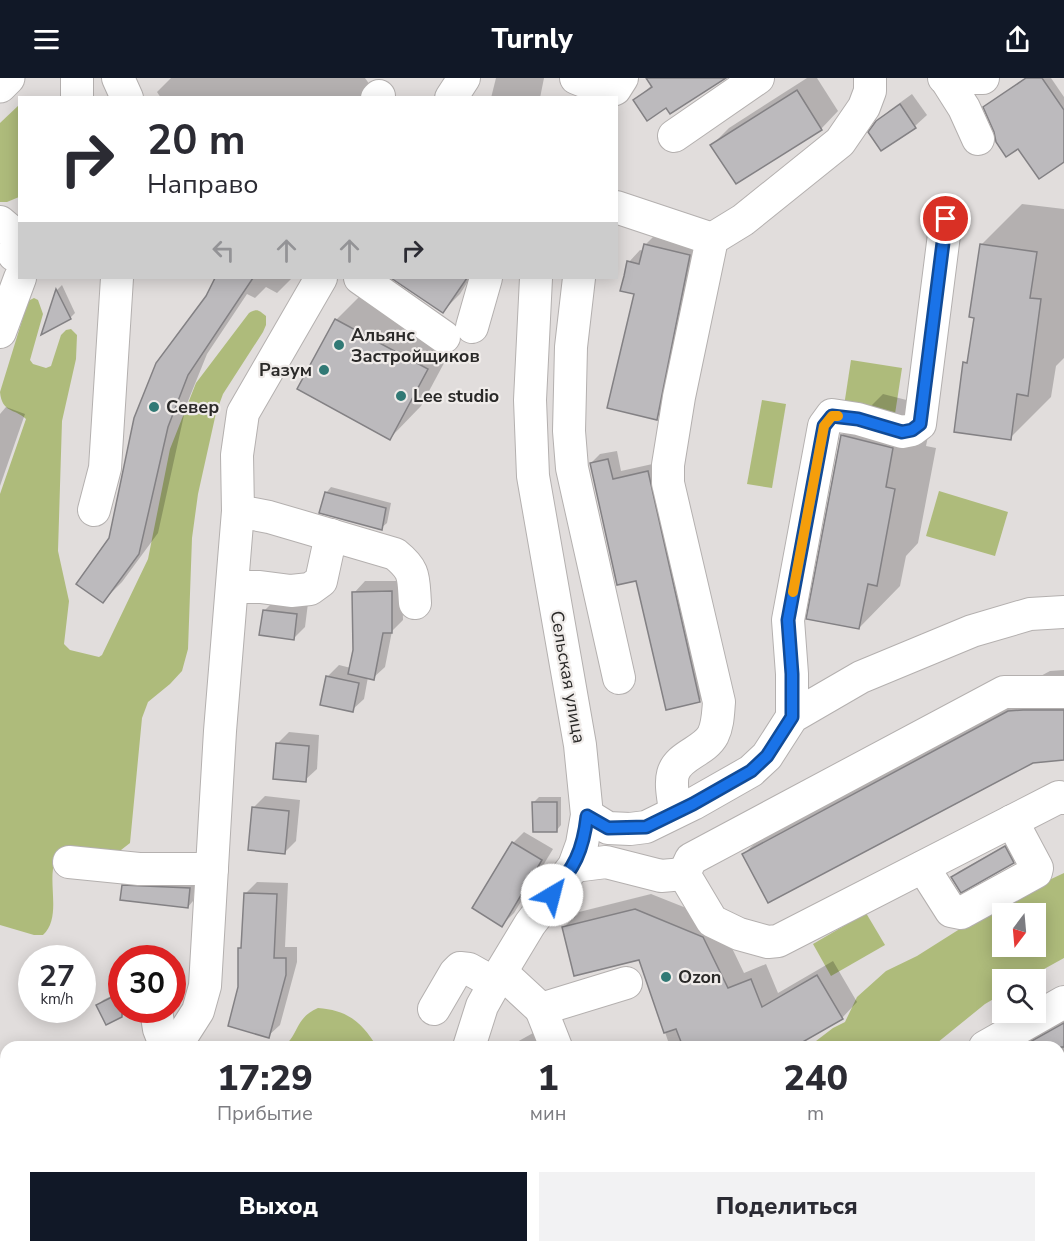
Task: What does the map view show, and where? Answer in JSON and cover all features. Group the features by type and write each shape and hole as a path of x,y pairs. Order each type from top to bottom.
{"main road":[{"path":"0,86 8,78"}],"street":[{"path":"77,78 77,96"},
{"path":"118,78 126,96"},
{"path":"452,96 464,78"},
{"path":"570,96 575,78 609,91 615,88 622,78"},
{"path":"674,136 722,88 758,78"},
{"path":"618,208 712,238 743,220 840,142 864,107 870,91 870,78"},
{"path":"944,78 984,78"},
{"path":"944,78 964,108 978,139"},
{"path":"792,717 788,620 824,426 832,416 858,419 902,432 912,430 920,424 946,219"},
{"path":"0,222 17,241 0,332"},
{"path":"675,812 673,772 681,761 705,745 713,735 719,702 668,483 668,465 679,397 712,238"},
{"path":"94,510 105,468 117,279"},
{"path":"179,1041 198,1011 205,986 220,731 238,511 237,455 243,413 320,279"},
{"path":"362,279 458,332 485,279"},
{"name":"Сельская улица","path":"471,1041 482,1006 497,978 530,924 574,866 582,844 587,816 580,745 533,476 530,400 536,279"},
{"path":"579,279 571,348 569,431 572,468 619,678"},
{"path":"238,511 269,517 395,554 413,572 415,603"},
{"path":"233,587 260,587 291,591 310,589 321,581 331,536"},
{"path":"587,816 608,828 646,827 751,771 767,756 792,717 861,678 963,635 1030,614 1064,612"},
{"path":"684,874 691,859 1004,692 1064,692"},
{"path":"684,874 712,921 739,934 768,942 780,940 1059,797 1064,798"},
{"path":"923,867 951,911 961,913 1036,873 1037,868 1012,821"},
{"path":"69,862 139,869 212,869"},
{"path":"574,866 606,862 661,876 684,874"},
{"path":"435,1009 455,973 460,968 469,969 497,978 541,1010 554,1041"},
{"path":"541,1010 626,984"},
{"path":"996,1041 1064,1002"},
{"path":"158,1023 164,1041"}],"green space":[{"path":"18,106 18,197 7,202 0,202 0,123"},
{"path":"34,298 38,300 43,314 30,360 33,364 46,368 51,366 61,335 71,329 77,335 76,359 62,421 58,551 69,601 64,644 70,650 99,657 148,559 170,449 196,383 249,313 258,310 266,316 263,332 223,394 216,413 198,494 192,538 188,649 182,671 148,702 142,718 130,843 121,850 57,855 52,877 53,913 43,935 34,935 0,925 0,494 26,419 3,404 0,392 28,301"},
{"path":"851,360 902,368 895,414 844,406"},
{"path":"762,400 786,404 772,488 747,484"},
{"path":"939,491 1008,512 995,556 926,536"},
{"path":"1064,873 1064,958 1044,969 992,969 992,1000 939,1041 816,1041 845,1022 857,997 886,971 917,956 992,909 992,957 1046,957 1046,903 1001,903"},
{"path":"866,913 885,945 831,976 813,944"},
{"path":"318,1008 337,1011 359,1024 373,1041 290,1041 300,1022"}],"building":[{"path":"646,78 726,78 670,114 666,108 647,121 633,100 652,87"},
{"path":"1026,78 1042,78 1064,110 1064,162 1039,179 1018,149 1006,157 996,142 983,107"},
{"path":"797,90 822,130 736,184 710,145"},
{"path":"900,104 916,128 881,151 868,132 876,121"},
{"path":"644,244 690,255 657,420 607,408 634,294 620,291 627,261 639,264"},
{"path":"980,244 1037,252 1030,298 1041,299 1028,396 1017,394 1011,440 954,432 963,362 967,363 974,318 969,317"},
{"path":"214,279 252,279 188,375 168,427 139,554 103,603 76,584 109,538 134,418 156,363 206,296"},
{"path":"392,279 466,279 443,313"},
{"path":"56,289 71,319 41,335"},
{"path":"335,319 428,369 390,440 297,389"},
{"path":"841,435 893,448 886,487 895,489 877,586 868,584 859,629 806,619"},
{"path":"608,459 613,479 648,471 700,702 666,710 636,581 617,585 590,463"},
{"path":"325,492 386,508 382,530 319,513"},
{"path":"392,591 392,633 383,633 374,680 348,674 353,650 352,592"},
{"path":"263,610 297,614 294,640 259,635"},
{"path":"326,676 359,683 353,712 320,705"},
{"path":"1064,710 1064,760 1033,763 768,903 742,854 1008,711"},
{"path":"276,743 309,746 306,782 273,779"},
{"path":"532,802 557,802 557,832 533,832"},
{"path":"252,807 289,811 285,854 248,850"},
{"path":"512,842 542,860 502,927 472,908"},
{"path":"1005,846 1014,863 961,893 951,877"},
{"path":"122,885 190,888 188,908 120,900"},
{"path":"244,893 277,894 274,958 286,958 286,975 269,1038 228,1026 238,987 238,948 241,948"},
{"path":"635,909 703,937 728,988 751,979 762,1007 817,975 843,1019 804,1041 681,1041 676,1029 664,1033 639,960 574,976 562,927"},
{"path":"108,999 108,1023 110,1023 106,1025 96,1005"},
{"path":"1064,1023 1064,1041 1032,1041"}],"slow traffic":[{"path":"793,592 824,426 832,416 838,416"}],"place":[{"name":"Альянс Застройщиков","path":"339,345"},
{"name":"Разум","path":"324,370"},
{"name":"Lee studio","path":"401,396"},
{"name":"Север","path":"154,407"},
{"name":"Ozon","path":"666,977"}],"route":[{"path":"552,895 574,866 582,844 587,816 608,828 646,827 693,804 751,771 767,756 792,717 788,620 824,426 832,416 858,419 902,432 912,430 920,424 946,219"}]}
